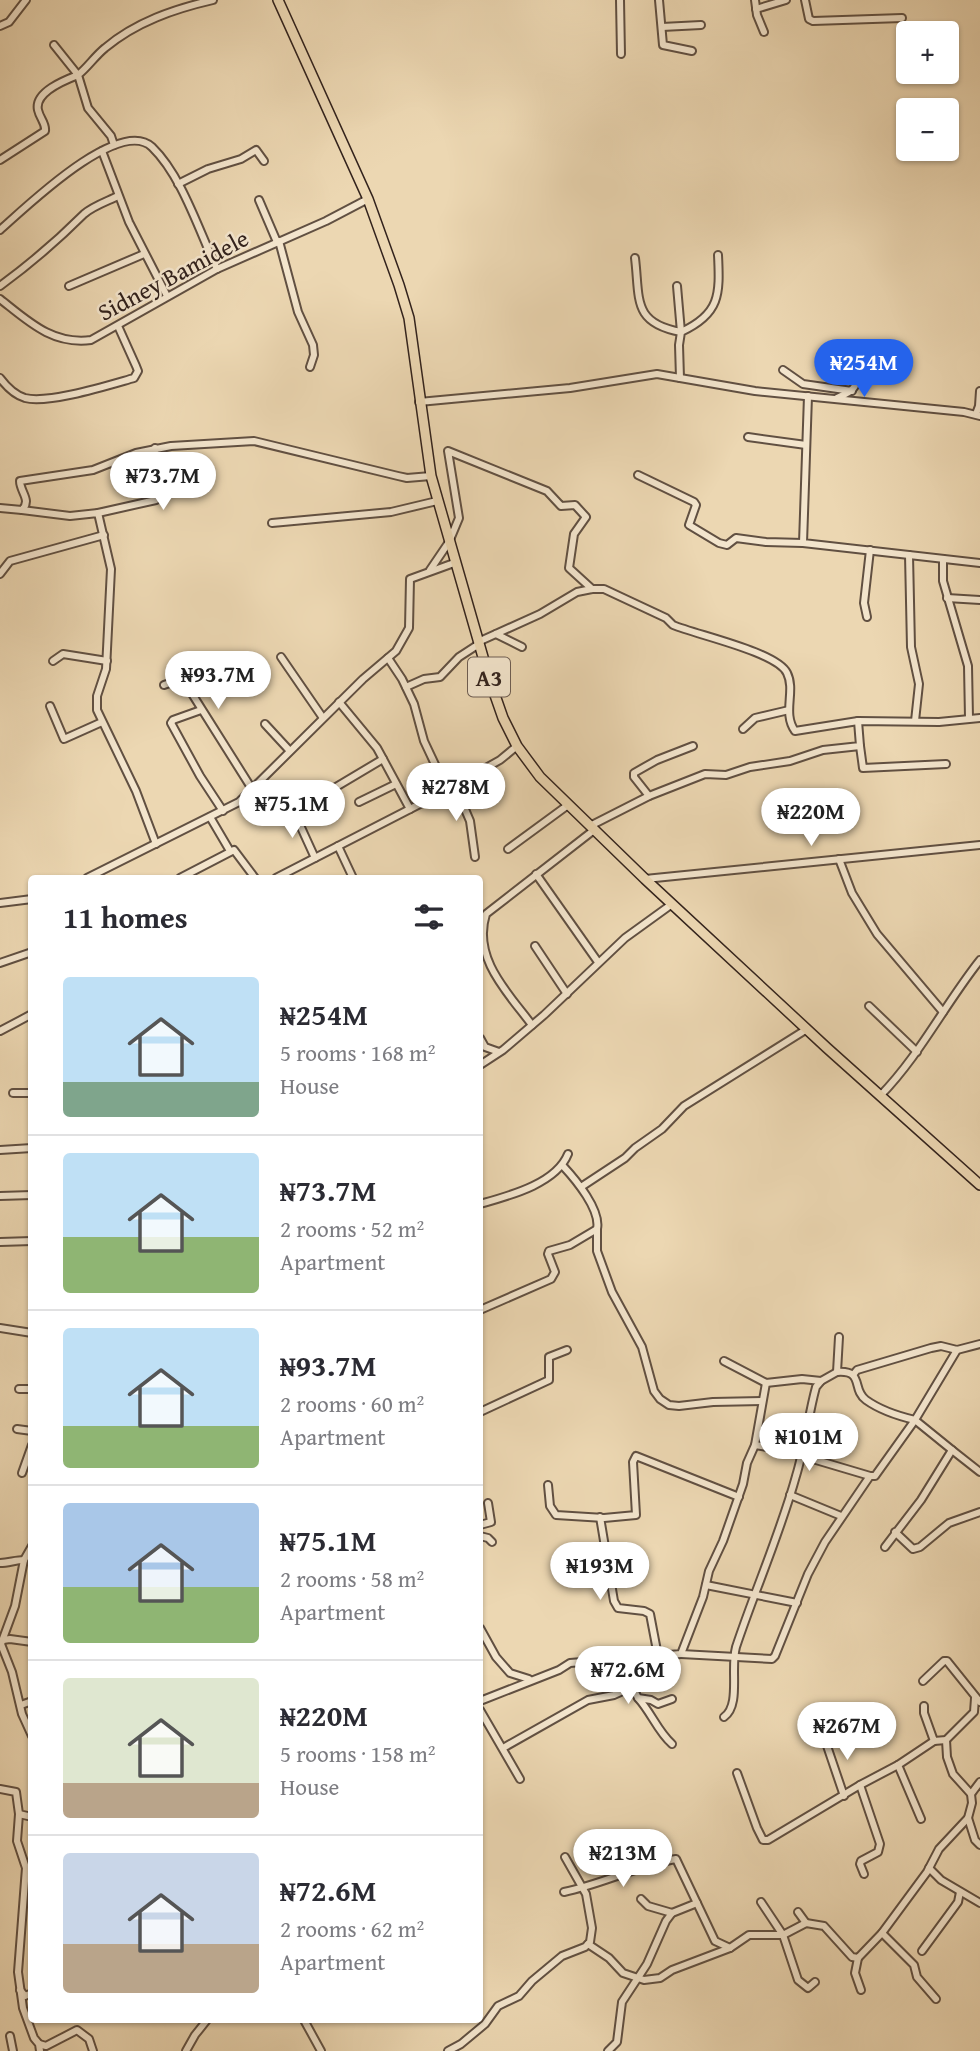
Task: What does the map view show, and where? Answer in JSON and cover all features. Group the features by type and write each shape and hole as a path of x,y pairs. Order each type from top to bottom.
{"highway":[{"name":"A3","path":"278,0 368,199 399,285 409,318 430,476 454,563 503,718 517,746 540,777 645,879 980,1185"}],"street":[{"path":"0,26 9,22 26,0"},
{"path":"620,0 621,54"},
{"path":"659,0 663,45 692,51"},
{"path":"755,0 764,32"},
{"path":"756,9 786,0"},
{"path":"805,0 809,19 813,21 902,18"},
{"path":"0,160 45,131 46,126 38,110 39,104 52,86 78,75 102,51 128,32 166,13 208,1"},
{"path":"662,27 701,25"},
{"path":"54,45 78,75 89,108 111,136 114,145"},
{"path":"0,230 57,179 114,145 138,140 151,146 178,184 217,269"},
{"path":"178,184 208,169 241,159 256,150 264,161"},
{"path":"102,151 118,196 144,254 167,296"},
{"path":"0,286 39,256 83,215 118,196"},
{"name":"Sidney Bamidele","path":"0,299 35,327 56,338 91,340 217,269 326,221 368,199"},
{"path":"259,200 278,241 298,312 314,351 310,367"},
{"path":"69,286 144,254"},
{"path":"635,258 638,294 646,316 654,324 681,332 704,320 714,303 719,289 718,255"},
{"path":"677,286 681,332 680,378"},
{"path":"0,377 13,391 30,399 64,396 134,378 138,371 118,326"},
{"path":"783,370 803,384 852,391"},
{"path":"835,399 852,391 860,371"},
{"path":"419,402 570,388 644,375 680,378 755,391 978,415 980,391"},
{"path":"803,543 808,396"},
{"path":"748,437 806,445"},
{"path":"22,510 27,502 20,481 93,470 155,448 254,441 398,477 430,476"},
{"path":"0,508 70,516 98,513 156,500 153,473 155,448"},
{"path":"430,570 449,542 459,518 448,451 547,491 561,506 575,505 586,517 574,534 569,568 592,589"},
{"path":"638,475 694,502 696,505 689,525 724,545 736,538 980,562"},
{"path":"272,523 391,512 437,501"},
{"path":"98,513 111,569 107,661 97,696 97,710 135,791 156,844"},
{"path":"1,569 10,561 21,557 104,535"},
{"path":"867,617 864,603 870,550"},
{"path":"909,555 911,647 919,684 915,721"},
{"path":"943,559 942,578 968,666 969,718"},
{"path":"93,875 239,802 289,750 396,651 409,628 409,581 414,576 454,563"},
{"path":"406,687 424,679 440,677 459,657 479,643 540,614 577,592 604,589 657,614 673,625 771,659 786,671 788,676 790,722 797,732 858,721 949,722 980,718"},
{"path":"947,598 980,600"},
{"path":"496,634 522,647"},
{"path":"53,661 62,654 107,661"},
{"path":"281,657 323,718"},
{"path":"388,658 414,704 424,741 447,790"},
{"path":"164,685 178,680 184,681 252,789"},
{"path":"339,702 377,748 410,809"},
{"path":"50,706 65,740 103,722"},
{"path":"201,710 171,723 223,811"},
{"path":"743,729 755,718 789,710"},
{"path":"858,721 863,768 946,764"},
{"path":"265,724 289,750"},
{"path":"283,875 455,786 500,760 517,746"},
{"path":"649,796 634,777 634,773 657,760 693,746"},
{"path":"483,922 486,914 592,828 649,796 705,774 726,775 750,767 790,761 823,750 860,746"},
{"path":"315,858 293,811 383,759"},
{"path":"359,802 396,784"},
{"path":"455,786 470,821 475,856"},
{"path":"508,849 568,805"},
{"path":"210,817 230,851"},
{"path":"645,879 980,845"},
{"path":"338,846 352,875"},
{"path":"186,875 234,850 253,875"},
{"path":"839,859 852,893 877,934 943,1012"},
{"path":"536,874 598,962"},
{"path":"0,903 28,900"},
{"path":"483,1063 567,994 625,937 672,904"},
{"path":"483,938 488,963 532,1025"},
{"path":"535,946 567,994"},
{"path":"0,963 28,953"},
{"path":"880,1096 917,1052 980,960"},
{"path":"869,1006 917,1052"},
{"path":"0,1031 28,1016"},
{"path":"582,1187 662,1129 684,1107 807,1028"},
{"path":"483,1043 485,1047 499,1052"},
{"path":"13,1093 28,1093"},
{"path":"0,1150 28,1148"},
{"path":"483,1203 513,1195 563,1166 568,1154"},
{"path":"563,1166 582,1187 595,1215 597,1251 612,1292 638,1339 654,1391 660,1399 669,1405 679,1406 762,1401"},
{"path":"0,1196 28,1195"},
{"path":"483,1309 551,1279 555,1272 549,1251 570,1245 597,1229"},
{"path":"0,1242 28,1241"},
{"path":"0,1328 28,1332"},
{"path":"837,1373 839,1337"},
{"path":"853,1375 857,1370 941,1346 957,1350 980,1344"},
{"path":"483,1411 549,1380 551,1370 548,1360 551,1355 567,1350"},
{"path":"755,1445 779,1449 875,1476 915,1420 957,1350"},
{"path":"724,1362 766,1383 802,1379 821,1381 837,1373 848,1372 853,1375 864,1399 891,1413 915,1420 976,1466 980,1472"},
{"path":"723,1717 731,1712 733,1704 733,1657 790,1495 813,1398 821,1381"},
{"path":"681,1654 746,1475 747,1463 755,1445 766,1383"},
{"path":"19,1388 28,1389"},
{"path":"17,1429 28,1430"},
{"path":"885,1547 921,1500 952,1450"},
{"path":"22,1473 28,1456"},
{"path":"548,1485 550,1506 556,1515 636,1515 633,1462 636,1456 739,1497"},
{"path":"483,1700 530,1679 559,1670 570,1663 681,1654 772,1658 808,1574 841,1516 870,1476"},
{"path":"790,1495 841,1516"},
{"path":"483,1524 491,1522 488,1503"},
{"path":"895,1531 913,1549 920,1547 949,1523 980,1512"},
{"path":"600,1517 614,1601 618,1608 650,1614 658,1656"},
{"path":"483,1537 492,1542"},
{"path":"28,1553 24,1560 15,1606 1,1646 28,1722"},
{"path":"0,1563 24,1560"},
{"path":"706,1585 797,1603"},
{"path":"483,1633 496,1657 510,1673 530,1679"},
{"path":"1,1646 10,1639 28,1641"},
{"path":"622,1658 638,1698 673,1744"},
{"path":"737,1773 757,1828 764,1840 772,1839 934,1741 946,1740 977,1711 977,1696 950,1664 944,1661 923,1681"},
{"path":"503,1748 589,1700 614,1695 631,1684"},
{"path":"638,1698 657,1704"},
{"path":"650,1711 657,1704 672,1699"},
{"path":"21,1705 28,1702"},
{"path":"925,1706 924,1713 934,1741"},
{"path":"483,1715 520,1779"},
{"path":"824,1737 844,1796"},
{"path":"861,1990 855,1973 858,1958 882,1933 929,1868 939,1849 968,1818 972,1803 971,1794 953,1774 947,1757 946,1740"},
{"path":"898,1765 921,1819"},
{"path":"971,1794 980,1783"},
{"path":"860,1785 878,1834 880,1848 878,1852 861,1861 864,1874"},
{"path":"0,1789 16,1792 19,1814 17,1841 26,1868 18,1972 23,2008 28,2022"},
{"path":"19,1814 28,1816"},
{"path":"968,1818 975,1840 980,1845"},
{"path":"565,1857 586,1894 592,1928 588,1944"},
{"path":"564,1892 631,1873 653,1863 676,1859 715,1941 722,1947 730,1948"},
{"path":"929,1868 933,1874 980,1903"},
{"path":"922,1951 958,1902 960,1892"},
{"path":"641,1899 648,1906 672,1913 697,1903"},
{"path":"761,1902 783,1934 798,1980 808,1988 816,1982"},
{"path":"798,1912 806,1923"},
{"path":"608,2051 617,2042 622,2002 648,1964 672,1913"},
{"path":"588,1944 609,1958 623,1973 644,1980 660,1978 672,1970 730,1948 749,1934 783,1934 806,1923 824,1926 852,1958 858,1958"},
{"path":"882,1933 914,1965 917,1977 936,1999"},
{"path":"448,2051 485,2024 498,2006 519,1996 532,1981 562,1956 588,1944"},
{"path":"20,1990 25,1996 28,1995"},
{"path":"28,2023 40,2048 77,2030 89,2039 93,2051"},
{"path":"186,2051 205,2023"},
{"path":"306,2023 321,2051"},
{"path":"10,2036 13,2051"}]}
